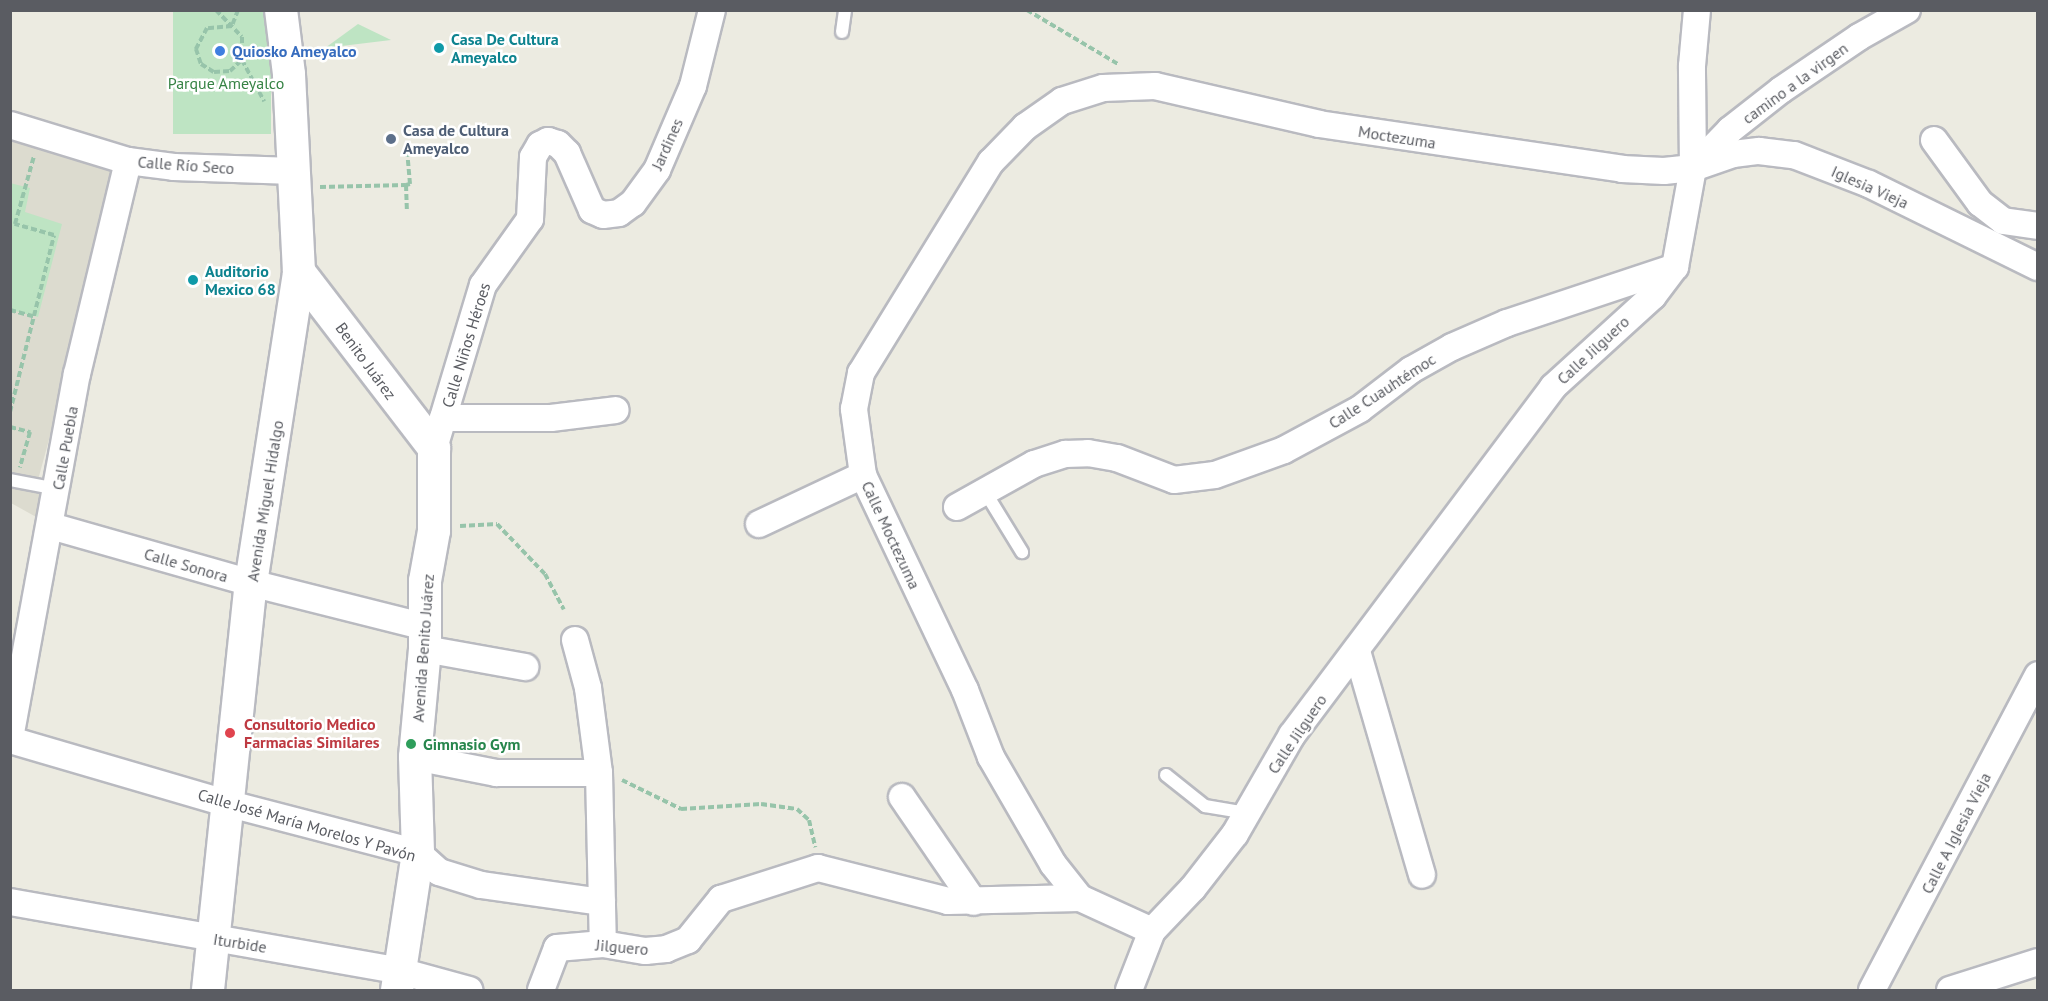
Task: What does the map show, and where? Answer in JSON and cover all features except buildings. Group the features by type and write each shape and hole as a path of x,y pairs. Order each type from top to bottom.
{"street":[{"name":"Avenida Miguel Hidalgo","path":"208,990 216,940 226,803 251,584 299,272 307,179 280,10"},
{"name":"Jardines","path":"530,219 533,157 540,145 548,141 558,144 567,153 592,210 603,215 619,213 633,203 657,170 693,86 712,10"},
{"name":"Calle Jilguero","path":"1152,931 1193,888 1247,813 1292,735 1553,387 1653,296 1675,267 1694,168 1692,66 1697,10"},
{"name":"camino a la virgen","path":"1694,168 1730,130 1781,90 1859,37 1907,10"},
{"name":"Moctezuma","path":"1103,88 1155,86 1319,124 1437,144 1622,169 1664,171 1694,168"},
{"name":"Calle Moctezuma","path":"1080,898 1034,834 991,757 964,690 863,475 854,409 861,373 878,341 909,300 991,162 1025,127 1062,101 1103,88"},
{"name":"Calle Río Seco","path":"10,125 128,160 174,167 307,179"},
{"path":"1934,140 1980,203 2003,221 2037,226"},
{"name":"Iglesia Vieja","path":"1694,168 1741,153 1794,155 1869,184 2037,267"},
{"name":"Calle Puebla","path":"10,739 51,526 77,374 128,160"},
{"name":"Calle Niños Héroes","path":"434,448 483,285 530,219"},
{"name":"Calle Cuauhtémoc","path":"957,507 1034,464 1088,453 1117,458 1174,480 1215,475 1294,445 1360,409 1411,370 1452,347 1507,324 1675,267"},
{"name":"Benito Juárez","path":"299,272 434,448"},
{"path":"443,418 551,418 616,410"},
{"name":"Avenida Benito Juárez","path":"399,981 418,853 415,757 426,638 425,581 434,531 434,448"},
{"path":"759,524 828,488 863,475"},
{"name":"Calle Sonora","path":"51,526 525,667"},
{"path":"574,640 588,688 599,773 603,944"},
{"path":"1356,651 1422,875"},
{"name":"Calle A Iglesia Vieja","path":"1872,990 2037,675"},
{"name":"Calle José María Morelos Y Pavón","path":"10,739 226,803 418,853 440,872 481,885 602,902"},
{"path":"415,757 496,773 599,773"},
{"path":"902,797 974,902"},
{"path":"818,868 921,897 974,902 1080,898 1152,931 1129,990"},
{"name":"Jilguero","path":"541,990 557,948 603,944 645,951 666,949 688,940 701,928 713,905 731,894 818,868"},
{"name":"Iturbide","path":"10,902 216,940 399,981 469,990"},
{"path":"1950,990 2037,962"}],"lane":[{"path":"842,32 845,10"},
{"path":"14,477 57,489"},
{"path":"984,490 1022,552"},
{"path":"1166,775 1205,806 1247,813"}],"path":[{"path":"216,10 232,26 244,45 242,60 267,106"},
{"path":"232,26 238,10"},
{"path":"1027,10 1155,86"},
{"path":"232,26 207,28 197,41 197,57 207,69 222,73 242,60"},
{"path":"307,179 410,184 407,150"},
{"path":"10,412 54,235 15,224 35,151"},
{"path":"406,185 407,210"},
{"path":"10,310 33,316"},
{"path":"10,427 30,432 14,477"},
{"path":"434,531 469,524 498,524 545,574 564,609"},
{"path":"599,773 617,777 664,803 681,809 761,804 797,809 808,820 818,868"}],"shaded area":[{"path":"10,135 123,168 38,480 47,523 11,503"}],"green space":[{"name":"Parque Ameyalco","path":"173,11 271,11 271,134 173,134"},
{"path":"358,24 391,40 325,48"},
{"path":"10,183 30,188 25,212 62,224 38,317 11,310"}],"place":[{"name":"Casa De Cultura Ameyalco","path":"439,48"},
{"name":"Quiosko Ameyalco","path":"220,51"},
{"name":"Casa de Cultura Ameyalco","path":"391,139"},
{"name":"Auditorio Mexico 68","path":"193,280"},
{"name":"Consultorio Medico Farmacias Similares","path":"230,733"},
{"name":"Gimnasio Gym","path":"411,744"}]}
